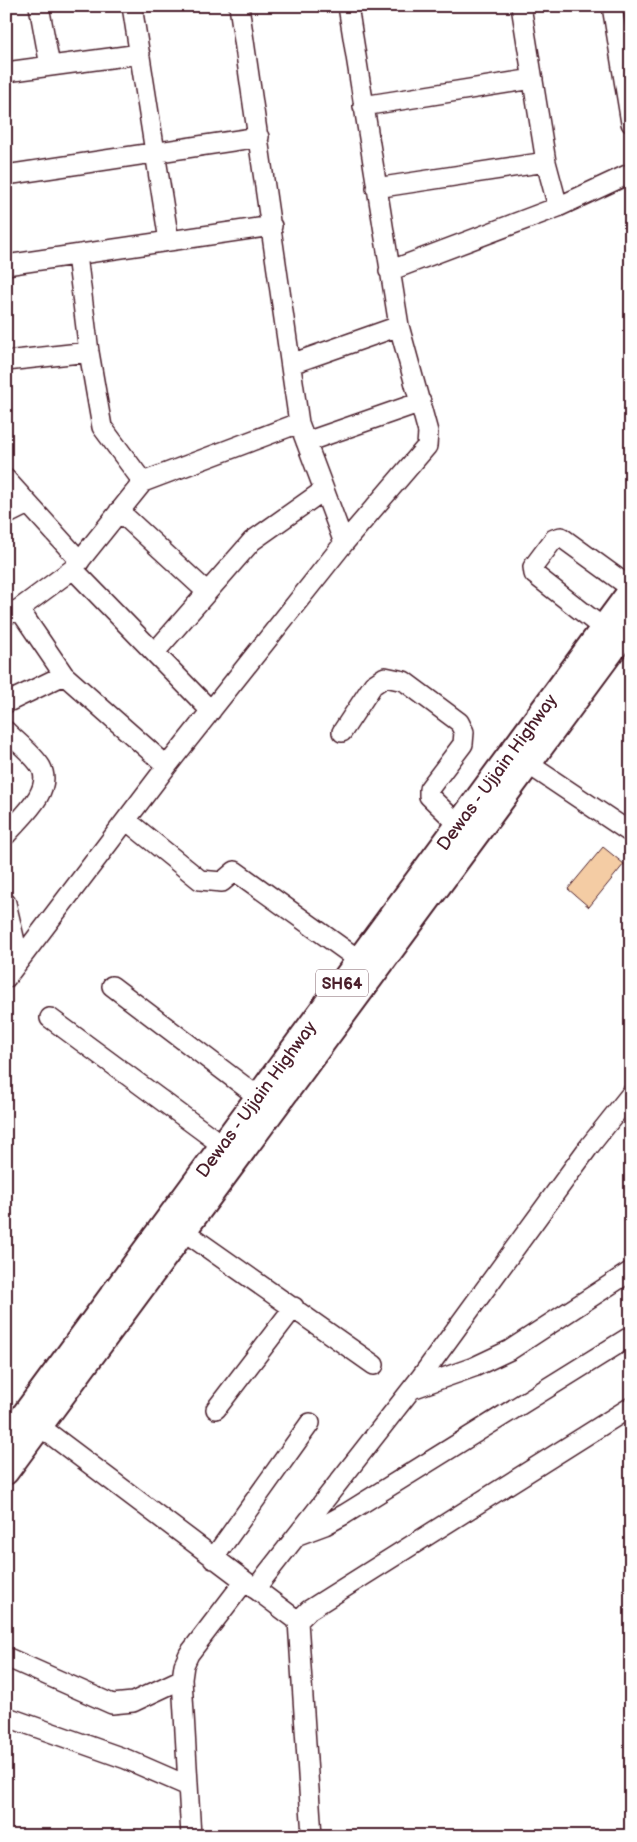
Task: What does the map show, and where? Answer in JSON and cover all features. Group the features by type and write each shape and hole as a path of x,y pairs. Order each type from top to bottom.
{"main road":[{"name":"Dewas - Ujjain Highway","path":"6,1439 33,1421 185,1232 520,758 603,628 631,589"},
{"name":"Dewas - Ujjain Highway","path":"6,1472 33,1421 257,1096 459,824 520,758 631,625"}],"street":[{"path":"39,6 50,66"},
{"path":"132,6 169,241"},
{"path":"239,6 299,423 344,543"},
{"path":"6,978 211,711 344,543 427,446 428,432 399,326 389,271 348,6"},
{"path":"521,6 546,162 558,207"},
{"path":"612,6 631,123"},
{"path":"6,72 140,54"},
{"path":"363,106 533,79"},
{"path":"6,175 259,137"},
{"path":"376,188 546,162"},
{"path":"389,271 558,207 631,173"},
{"path":"6,265 272,226"},
{"path":"77,255 89,352 102,427 143,482"},
{"path":"291,364 399,326"},
{"path":"6,361 89,352"},
{"path":"306,442 421,402"},
{"path":"168,766 64,675 13,612 76,565 143,482 299,423"},
{"path":"6,479 76,565 211,711"},
{"path":"155,652 252,541 324,490"},
{"path":"6,515 28,504"},
{"path":"119,511 207,592"},
{"path":"603,628 534,574 533,567 554,539 561,537 631,589"},
{"path":"6,703 64,675"},
{"path":"342,732 373,685 385,677 404,681 459,722 464,732 463,744 429,789 428,796 459,824"},
{"path":"6,731 41,767 45,780 41,793 6,835"},
{"path":"520,758 631,833"},
{"path":"126,820 200,880 222,882 235,871 359,960"},
{"path":"6,903 19,959"},
{"path":"112,986 257,1096"},
{"path":"50,1018 222,1145"},
{"path":"191,1836 182,1679 184,1665 189,1654 249,1585 298,1535 412,1389 588,1148 631,1094"},
{"path":"185,1232 374,1365"},
{"path":"412,1389 474,1367 510,1350 631,1271"},
{"path":"216,1409 294,1308"},
{"path":"298,1535 325,1525 345,1514 631,1336"},
{"path":"312,1836 298,1621 309,1610 631,1407"},
{"path":"33,1421 213,1559 298,1621"},
{"path":"213,1559 310,1423"},
{"path":"6,1658 112,1704 133,1702 182,1679"},
{"path":"10,1718 126,1759 188,1786"}],"building":[{"path":"603,847 624,864 589,907 568,889"}]}
